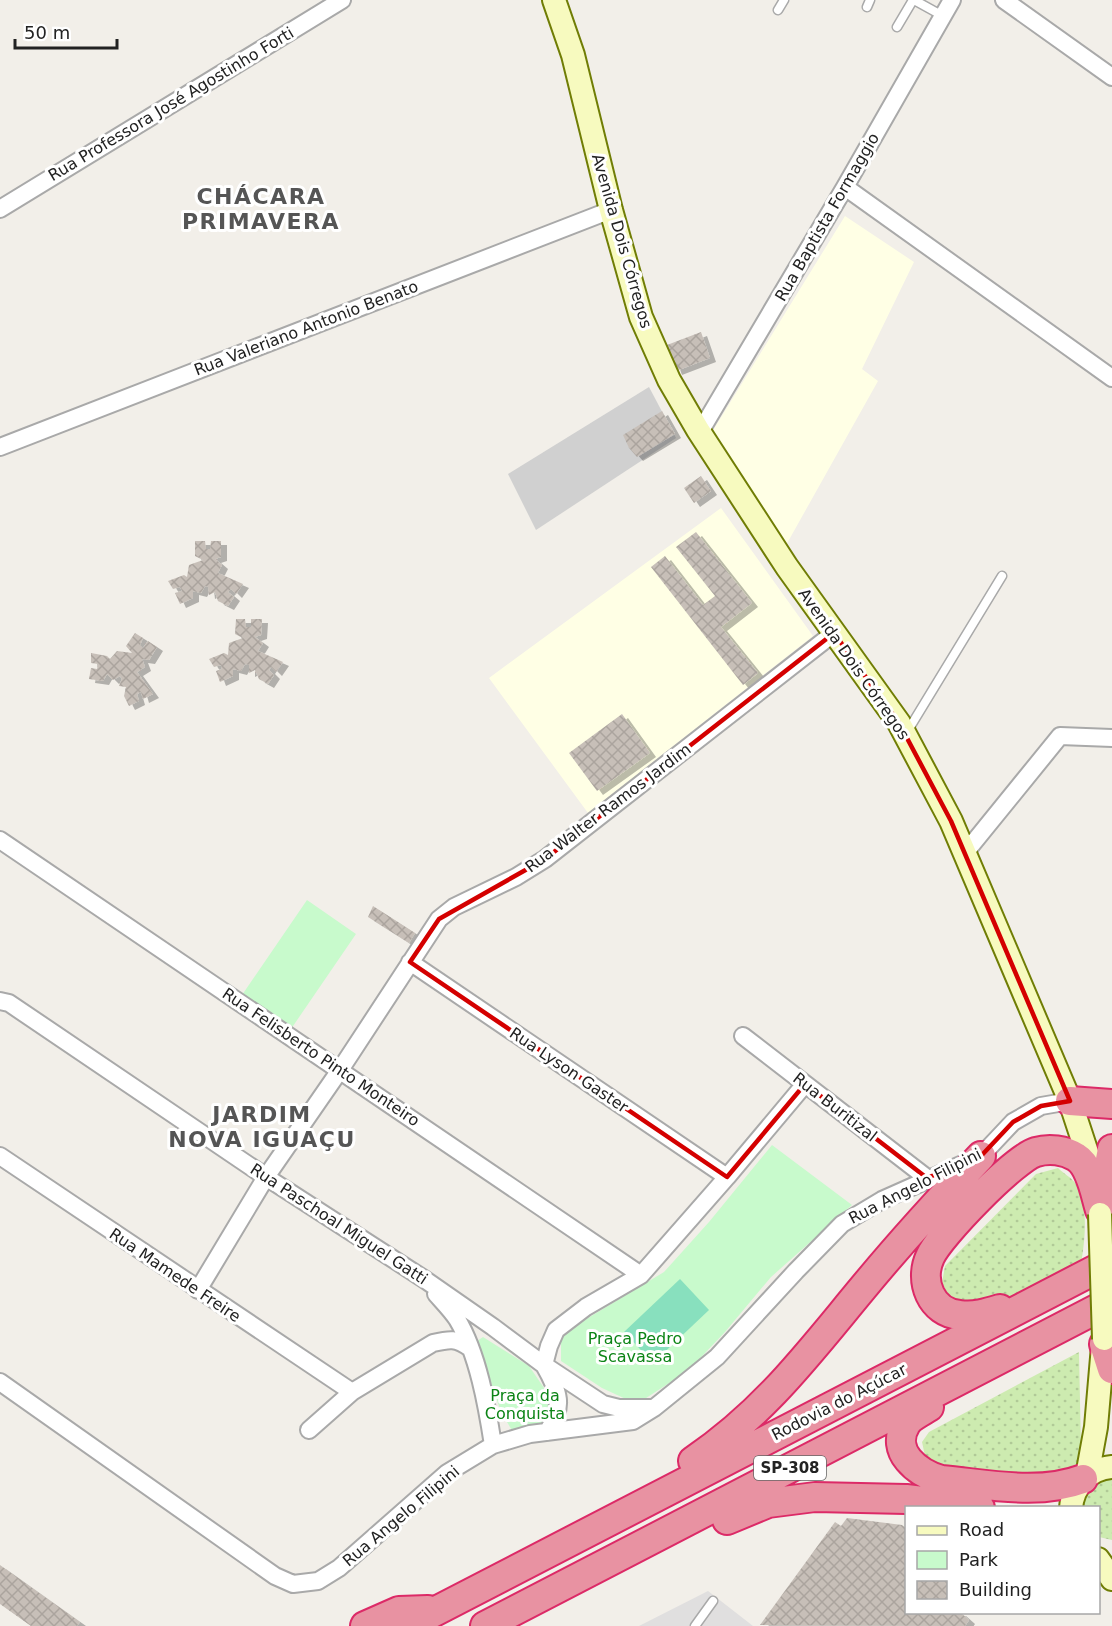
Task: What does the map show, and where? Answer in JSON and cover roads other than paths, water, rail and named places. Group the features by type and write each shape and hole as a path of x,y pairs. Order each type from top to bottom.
{"highway":[{"path":"1070,1101 1112,1104"},
{"path":"1100,1212 1112,1149"},
{"path":"1041,1297 987,1313 970,1316 957,1315 948,1312 932,1299 926,1282 927,1264 935,1248 982,1196 1024,1157 1035,1152 1057,1150 1076,1157 1084,1164 1100,1212"},
{"path":"590,1530 703,1455 746,1422 788,1379 919,1221 981,1156"},
{"name":"Rodovia do Açúcar","path":"407,1626 1112,1261"},
{"name":"SP-308","path":"485,1626 1112,1301"},
{"path":"1017,1350 911,1419 903,1432 901,1441 904,1452 917,1469 941,1480 1045,1489 1067,1485 1085,1478"},
{"path":"564,1586 776,1502 804,1498 850,1497 906,1499 964,1506"},
{"path":"364,1626 399,1611 440,1609"}],"street":[{"name":"Rua Professora José Agostinho Forti","path":"0,209 342,0"},
{"name":"Avenida Dois Córregos","path":"554,0 573,55 611,210 641,317 669,380 787,567 899,723 951,821 1070,1101 1090,1158 1100,1212 1112,1427"},
{"name":"Rua Baptista Formaggio","path":"700,432 952,0"},
{"path":"1004,0 1112,77"},
{"path":"845,187 1112,378"},
{"name":"Rua Valeriano Antonio Benato","path":"0,447 611,210"},
{"name":"Rua Walter Ramos Jardim","path":"198,1290 266,1177 340,1070 439,919 454,907 516,877 545,859 834,633"},
{"path":"965,853 1060,736 1112,738"},
{"name":"Rua Felisberto Pinto Monteiro","path":"0,840 641,1275"},
{"name":"Rua Lyson Gaster","path":"410,962 727,1177"},
{"name":"Rua Paschoal Miguel Gatti","path":"0,1001 9,1004 266,1177 424,1279 544,1365 603,1404 619,1408 654,1408"},
{"name":"Rua Buritizal","path":"743,1036 927,1178"},
{"path":"547,1432 557,1418 559,1404 554,1381 544,1365 556,1330 586,1307 641,1275 805,1084"},
{"name":"Rua Angelo Filipini","path":"0,1382 275,1576 293,1584 318,1581 339,1568 447,1473 493,1445 530,1434 633,1421 654,1408 717,1357 842,1224 882,1200 927,1178 981,1156 1012,1122 1041,1106 1070,1101"},
{"name":"Rua Mamede Freire","path":"0,1156 352,1392"},
{"path":"424,1279 457,1319 470,1348 485,1402 493,1445"},
{"path":"433,1343 439,1333 457,1319 472,1319 493,1327"},
{"path":"309,1430 352,1392 433,1343 448,1340 460,1341 470,1348"},
{"name":"Avenida Dois Córregos","path":"1071,1506 1074,1493 1085,1478 1096,1427 1106,1351"},
{"path":"1085,1478 1099,1470 1112,1467"},
{"path":"1100,1561 1112,1580"}],"lane":[{"path":"778,10 784,0"},
{"path":"897,27 913,0 943,16"},
{"path":"905,735 1002,576"},
{"path":"695,1626 713,1601"}],"district":[{"name":"CHÁCARA PRIMAVERA","path":"261,208"},
{"name":"JARDIM NOVA IGUAÇU","path":"262,1126"}],"park label":[{"name":"Praça Pedro Scavassa","path":"635,1347"},
{"name":"Praça da Conquista","path":"525,1404"}]}
